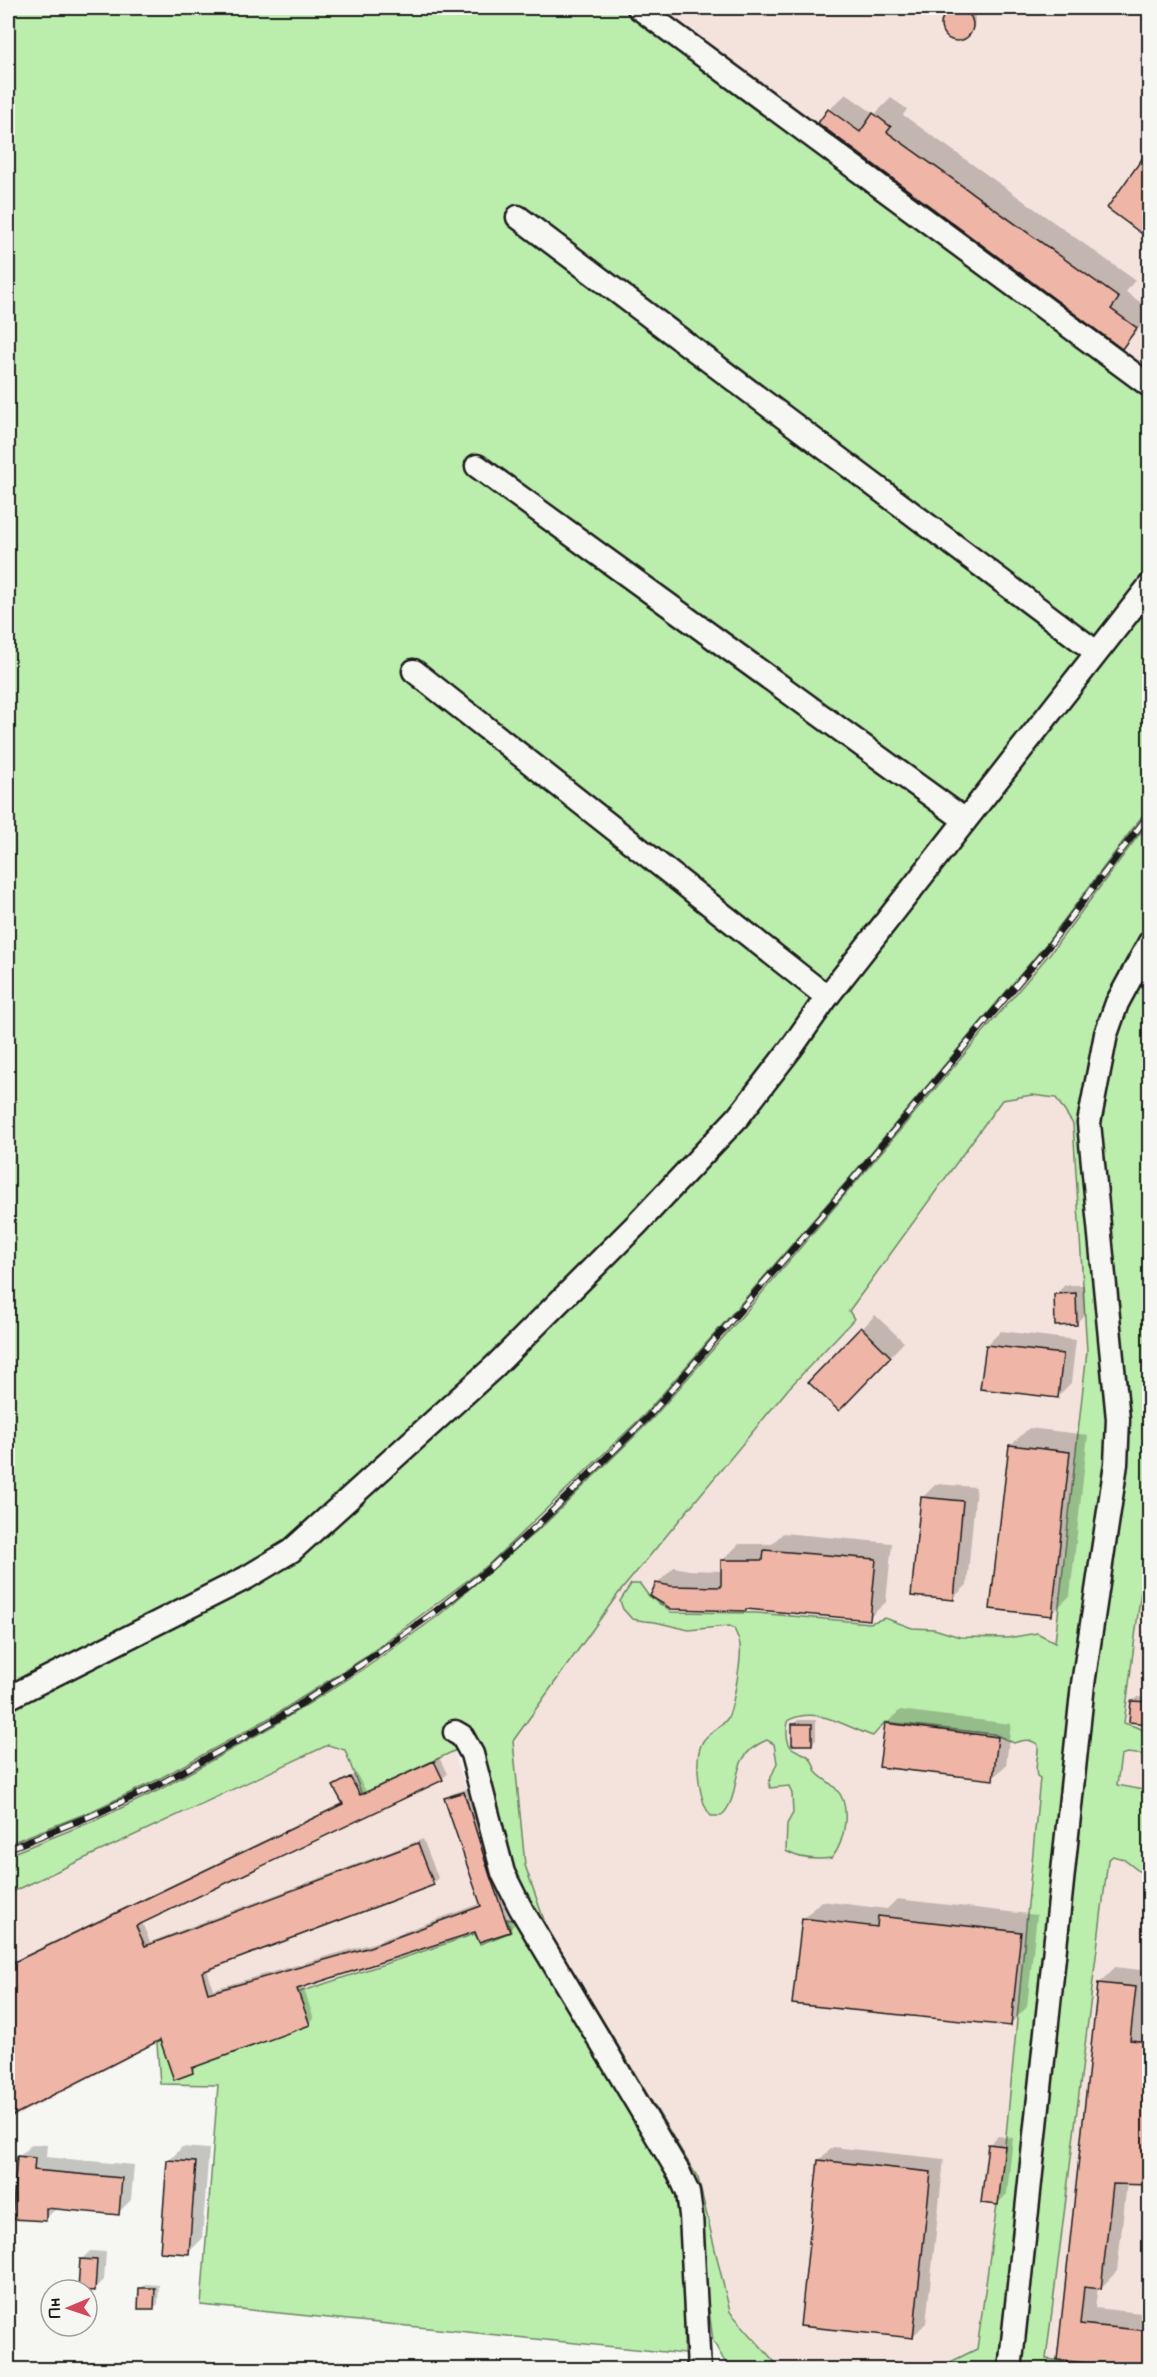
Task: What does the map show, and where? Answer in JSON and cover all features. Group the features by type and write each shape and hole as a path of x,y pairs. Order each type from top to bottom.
{"street":[{"path":"639,8 1149,386"},
{"path":"518,217 1096,652"},
{"path":"477,466 965,820"},
{"path":"8,1698 246,1578 291,1551 494,1367 637,1224 738,1117 827,997 1149,585"},
{"path":"414,671 827,997"},
{"path":"1010,2370 1083,1684 1116,1464 1118,1419 1089,1123 1106,1034 1117,1003 1149,942"},
{"path":"455,1732 462,1736 472,1754 503,1873 520,1907 679,2173 687,2193 691,2216 699,2370"}],"shaded area":[{"path":"656,8 1149,8 1149,375"},
{"path":"1149,807 1149,821 1052,951 651,1420 545,1524 438,1616 364,1669 276,1724 159,1790 96,1820 8,1855 8,1844 92,1811 157,1780 273,1716 361,1660 541,1517 645,1414 847,1181 1046,944"},
{"path":"1032,1095 1056,1098 1073,1124 1087,1351 1044,1740 1005,2146 977,2349 936,2369 781,2369 730,2312 698,2178 546,1926 525,1865 513,1741 618,1594 789,1388 854,1319 848,1312 1002,1100"},
{"path":"1149,1520 1149,2369 1135,2369 1046,2359"},
{"path":"329,1745 345,1750 363,1794 454,1751 512,1932 479,1944 475,1934 176,2033 8,2121 8,1894"}],"green space":[{"path":"8,8 656,8 1150,375 1149,807 1046,944 847,1181 645,1414 488,1565 361,1660 273,1716 157,1780 92,1811 8,1844"},
{"path":"1149,821 1149,930 1130,965 1089,1090 1110,1414 1106,1465 1001,2369 936,2369 977,2349 1005,2146 1040,1778 1036,1772 1038,1745 1026,1740 1014,1743 994,1734 885,1722 873,1736 821,1717 810,1715 789,1720 787,1734 789,1745 810,1758 818,1774 836,1789 844,1804 845,1813 843,1833 832,1858 802,1858 786,1851 787,1824 793,1813 789,1786 770,1788 769,1782 777,1763 774,1744 767,1740 754,1747 745,1756 728,1807 721,1816 711,1816 703,1801 698,1758 703,1741 727,1719 732,1705 740,1652 734,1628 729,1626 689,1630 632,1619 623,1609 620,1601 631,1584 640,1584 648,1595 671,1612 757,1613 870,1623 885,1618 912,1628 934,1629 960,1637 1007,1638 1037,1633 1055,1642 1087,1351 1073,1124 1056,1098 1032,1095 1002,1100 849,1311 854,1319 789,1388 618,1594 513,1741 525,1865 546,1926 698,2178 730,2312 781,2369 736,2369 725,2362 713,2341 697,2215 523,1906 475,1748 454,1751 362,1795 345,1750 328,1745 8,1894 8,1855 96,1820 159,1790 276,1724 364,1669 438,1616 545,1524 651,1420 749,1308 1052,951"},
{"path":"1149,956 1150,1520 1124,1723 1139,1728 1149,1735 1150,1752 1146,1755 1127,1753 1121,1755 1117,1785 1149,1791 1149,1879 1123,1859 1113,1856 1108,1860 1046,2359 1135,2369 1016,2370 1092,1685 1125,1464 1098,1124 1113,1036"},
{"path":"507,1919 512,1920 528,1939 674,2177 684,2222 684,2354 201,2305 218,2085 160,2084 157,2043 176,2033 475,1934 480,1944 511,1932"}],"building":[{"path":"957,9 968,14 973,25 968,36 957,41 946,36 941,25 946,14"},
{"path":"828,109 860,132 873,113 891,127 887,132 1119,298 1111,309 1137,328 1122,349 818,123"},
{"path":"1149,149 1149,239 1107,208"},
{"path":"1076,1293 1077,1325 1055,1326 1054,1294"},
{"path":"861,1327 891,1357 839,1411 808,1382"},
{"path":"986,1345 1063,1354 1058,1398 980,1389"},
{"path":"1009,1445 1070,1452 1052,1616 990,1609"},
{"path":"921,1497 963,1501 954,1600 911,1596"},
{"path":"764,1550 876,1559 870,1620 746,1609 746,1611 671,1609 650,1596 656,1583 671,1586 721,1587 721,1560 763,1560"},
{"path":"1131,1701 1149,1702 1149,1724 1129,1722"},
{"path":"885,1723 998,1737 993,1780 879,1767"},
{"path":"792,1724 812,1724 812,1745 792,1745"},
{"path":"434,1761 443,1780 136,1926 145,1946 418,1843 434,1885 202,1972 208,1993 367,1948 481,1906 444,1798 464,1792 510,1932 479,1942 475,1932 297,1989 310,2025 192,2068 193,2073 174,2080 160,2040 8,2118 8,1965 343,1804 333,1786 350,1777 360,1795"},
{"path":"878,1916 1021,1932 1011,2026 792,2004 802,1918 877,1927"},
{"path":"1098,1983 1136,1987 1130,2040 1149,2042 1149,2185 1113,2184 1101,2289 1084,2287 1080,2324 1149,2331 1148,2369 1057,2360"},
{"path":"988,2144 1005,2146 998,2205 981,2203"},
{"path":"17,2156 35,2158 34,2170 122,2178 119,2215 46,2208 46,2221 12,2219"},
{"path":"167,2160 196,2162 189,2254 160,2252"},
{"path":"818,2160 931,2172 913,2338 800,2326"},
{"path":"80,2259 97,2260 96,2278 79,2278"},
{"path":"139,2288 155,2288 154,2309 138,2309"}],"railway":[{"path":"8,1849 93,1815 158,1785 277,1719 362,1664 436,1611 490,1568 543,1520 648,1417 849,1184 1048,947 1150,813"}]}
